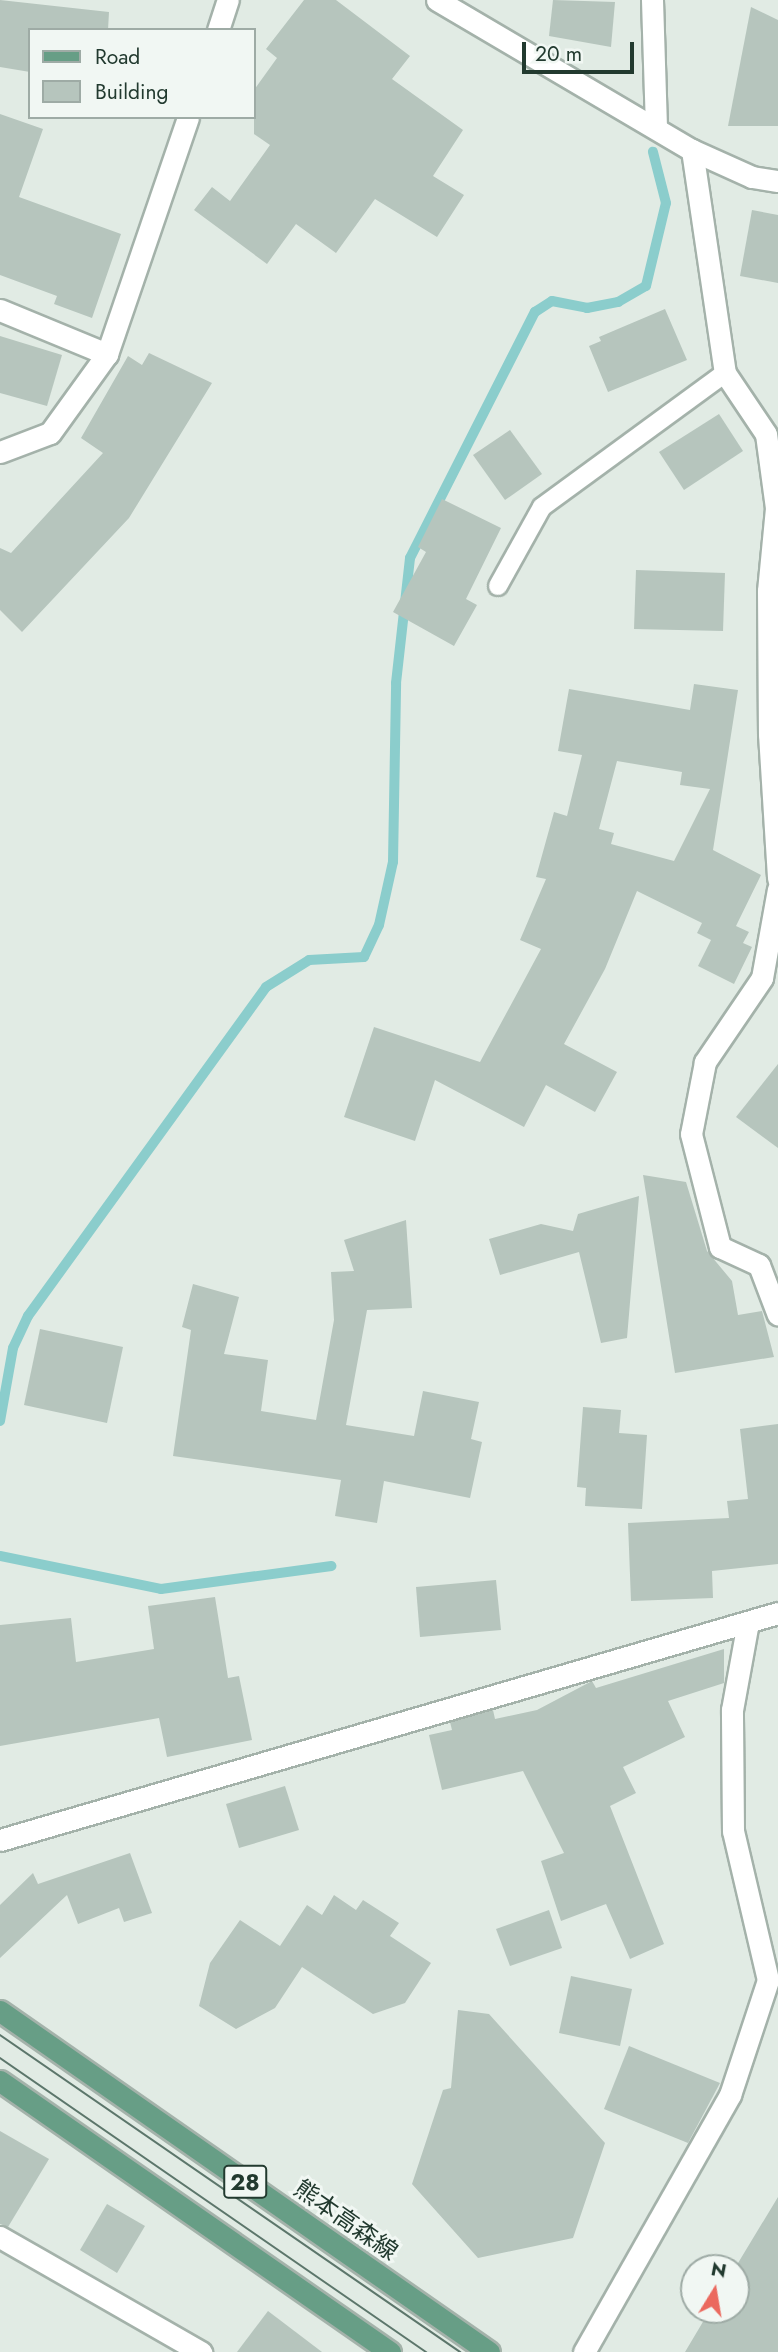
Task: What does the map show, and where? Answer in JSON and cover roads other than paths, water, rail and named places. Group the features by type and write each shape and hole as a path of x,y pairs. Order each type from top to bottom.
{"main road":[{"name":"熊本高森線","path":"0,2011 489,2352"},
{"name":"28","path":"0,2081 390,2352"}],"street":[{"path":"219,28 228,0"},
{"path":"437,0 692,150 752,177 778,181"},
{"path":"652,0 656,128"},
{"path":"0,452 50,433 107,354 187,119"},
{"path":"692,150 725,373 766,434 776,508 773,592 778,879"},
{"path":"0,310 107,354"},
{"path":"778,889 762,978 705,1062 691,1134 720,1247 759,1265 778,1315"},
{"path":"0,1840 778,1614"},
{"path":"584,2352 730,2095 773,1981 733,1831 732,1710 748,1622"},
{"path":"0,2237 201,2352"}],"lane":[{"path":"498,586 542,507 725,373"}],"waterway":[{"path":"0,1421 13,1348 28,1316 266,987 309,960 364,957 379,925 393,862 396,683 410,558 535,312 552,301 587,308 618,302 646,286 666,203 653,152"},
{"path":"0,1556 161,1589 331,1566"}],"tram line":[{"path":"0,2035 460,2352"},
{"path":"0,2058 426,2352"}]}
